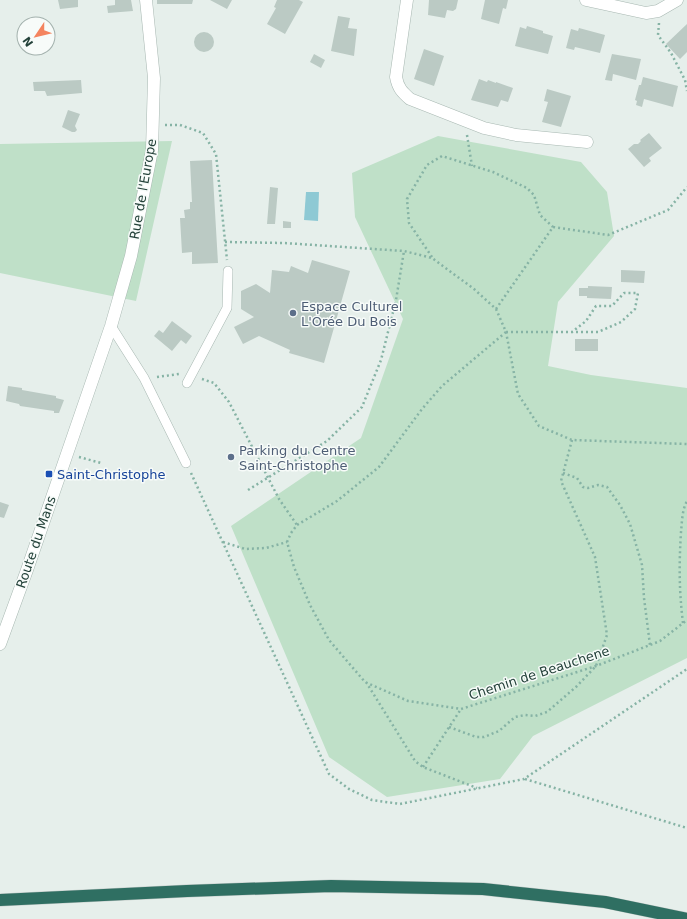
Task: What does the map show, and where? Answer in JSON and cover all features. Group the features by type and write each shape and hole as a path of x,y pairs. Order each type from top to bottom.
{"highway":[{"path":"0,900 330,886 483,889 605,902 687,919"}],"street":[{"name":"Rue de l'Europe","path":"110,326 131,256 152,150 154,78 146,0"},
{"path":"407,0 396,77 397,85 410,99 484,128 516,136 587,142"},
{"path":"586,0 646,13 658,11 673,3"},
{"name":"Route du Mans","path":"0,644 27,570 110,326"}],"lane":[{"path":"189,379 227,308 228,271"},
{"path":"110,326 144,378 186,463"}],"path":[{"path":"673,3 659,22 658,35 671,53 685,80 687,91"},
{"path":"464,121 472,166"},
{"path":"180,125 203,133 216,154 228,271"},
{"path":"687,187 668,210 608,235 553,227 540,214 534,195 527,188 493,172 442,156 427,165 407,200 409,223 432,258 474,289 496,309 506,332 518,394 539,426 572,440 687,444"},
{"path":"496,309 553,227"},
{"path":"225,242 284,243 404,250 432,258"},
{"path":"248,490 327,441 362,407 381,360 396,300 404,250"},
{"path":"222,542 245,549 266,548 287,542 297,525 337,501 379,467 422,408 442,386 506,332 526,331 572,332 598,332 621,322 635,309 638,293 624,293 612,306 596,306 586,321 572,332"},
{"path":"144,378 177,374 189,379 214,383 229,402 279,499 297,525"},
{"path":"449,727 476,737 484,737 499,731 515,717 525,715 535,716 547,712 577,686 596,666 607,635 596,557 561,481 572,440"},
{"path":"67,453 101,463"},
{"path":"186,463 329,774 349,789 372,800 400,804 524,779 687,669"},
{"path":"563,473 577,478 583,487 588,488 598,485 607,487 620,505 630,524 642,565 644,598 650,645"},
{"path":"683,623 679,590 679,563 682,516 687,501"},
{"name":"Chemin de Beauchene","path":"287,542 294,567 310,605 329,640 365,682 408,701 461,709 596,666 650,645 660,641 687,620"},
{"path":"365,682 415,760 423,767 478,788"},
{"path":"423,767 461,709"},
{"path":"524,779 687,828"}],"green space":[{"path":"438,136 581,162 607,192 614,236 558,302 548,366 591,375 687,388 687,658 533,736 500,779 387,797 329,757 231,526 361,438 403,319 355,217 352,173"},
{"path":"172,141 136,301 0,273 0,144"}],"water":[{"path":"306,192 319,192 318,221 304,220"}],"building":[{"path":"58,0 78,0 78,7 60,9"},
{"path":"115,0 131,0 133,11 108,13 107,6 115,5"},
{"path":"157,0 193,0 192,4 157,4"},
{"path":"210,0 232,0 227,9"},
{"path":"277,0 299,0 303,2 285,34 267,24 276,8 274,7"},
{"path":"429,0 458,0 456,9 453,11 447,10 445,18 428,15"},
{"path":"485,0 508,0 506,9 503,8 499,24 481,19"},
{"path":"338,16 350,18 348,28 357,29 354,56 331,51"},
{"path":"687,24 687,52 680,59 666,44"},
{"path":"527,26 553,36 548,54 515,46 520,27 526,29"},
{"path":"579,28 605,35 600,53 575,47 574,50 566,48 571,29 578,31"},
{"path":"204,32 211,35 214,42 211,49 204,52 197,49 194,42 197,35"},
{"path":"424,49 444,56 434,86 414,79"},
{"path":"314,54 325,60 321,68 310,62"},
{"path":"612,54 641,59 636,80 613,74 612,81 605,80"},
{"path":"643,77 678,86 673,107 644,99 642,107 636,105 637,101 635,100"},
{"path":"479,79 487,82 488,80 496,82 513,88 508,102 501,100 498,107 471,100"},
{"path":"81,80 82,93 47,96 45,91 34,91 33,82"},
{"path":"547,89 571,96 561,127 542,122 548,102 544,101"},
{"path":"68,110 80,114 75,126 77,130 75,132 62,127"},
{"path":"649,133 662,148 649,158 651,161 644,167 628,149 634,144 638,144 641,141 640,140"},
{"path":"212,160 218,263 192,264 192,252 182,253 180,218 185,218 184,210 190,209 190,202 192,202 190,161"},
{"path":"270,187 278,188 275,224 267,224"},
{"path":"283,221 291,222 291,228 283,228"},
{"name":"Espace Culturel L'Orée Du Bois","path":"312,260 350,271 324,363 289,353 290,350 259,336 243,344 234,327 254,317 241,309 241,291 256,284 270,293 272,270 289,272 291,266 308,273"},
{"path":"621,270 645,271 644,283 621,282"},
{"path":"588,286 612,287 611,299 587,298 587,296 579,296 579,288 588,288"},
{"path":"172,321 192,336 186,344 181,340 172,351 154,336 159,330 163,333"},
{"path":"575,339 598,339 598,351 575,351"},
{"path":"8,386 56,396 56,398 64,400 59,413 20,406 19,404 6,401"},
{"path":"0,502 9,505 4,518 0,517"}],"place":[{"name":"Espace Culturel L'Orée Du Bois","path":"293,313"},
{"name":"Parking du Centre Saint-Christophe","path":"231,457"},
{"name":"Saint-Christophe","path":"49,474"}]}
